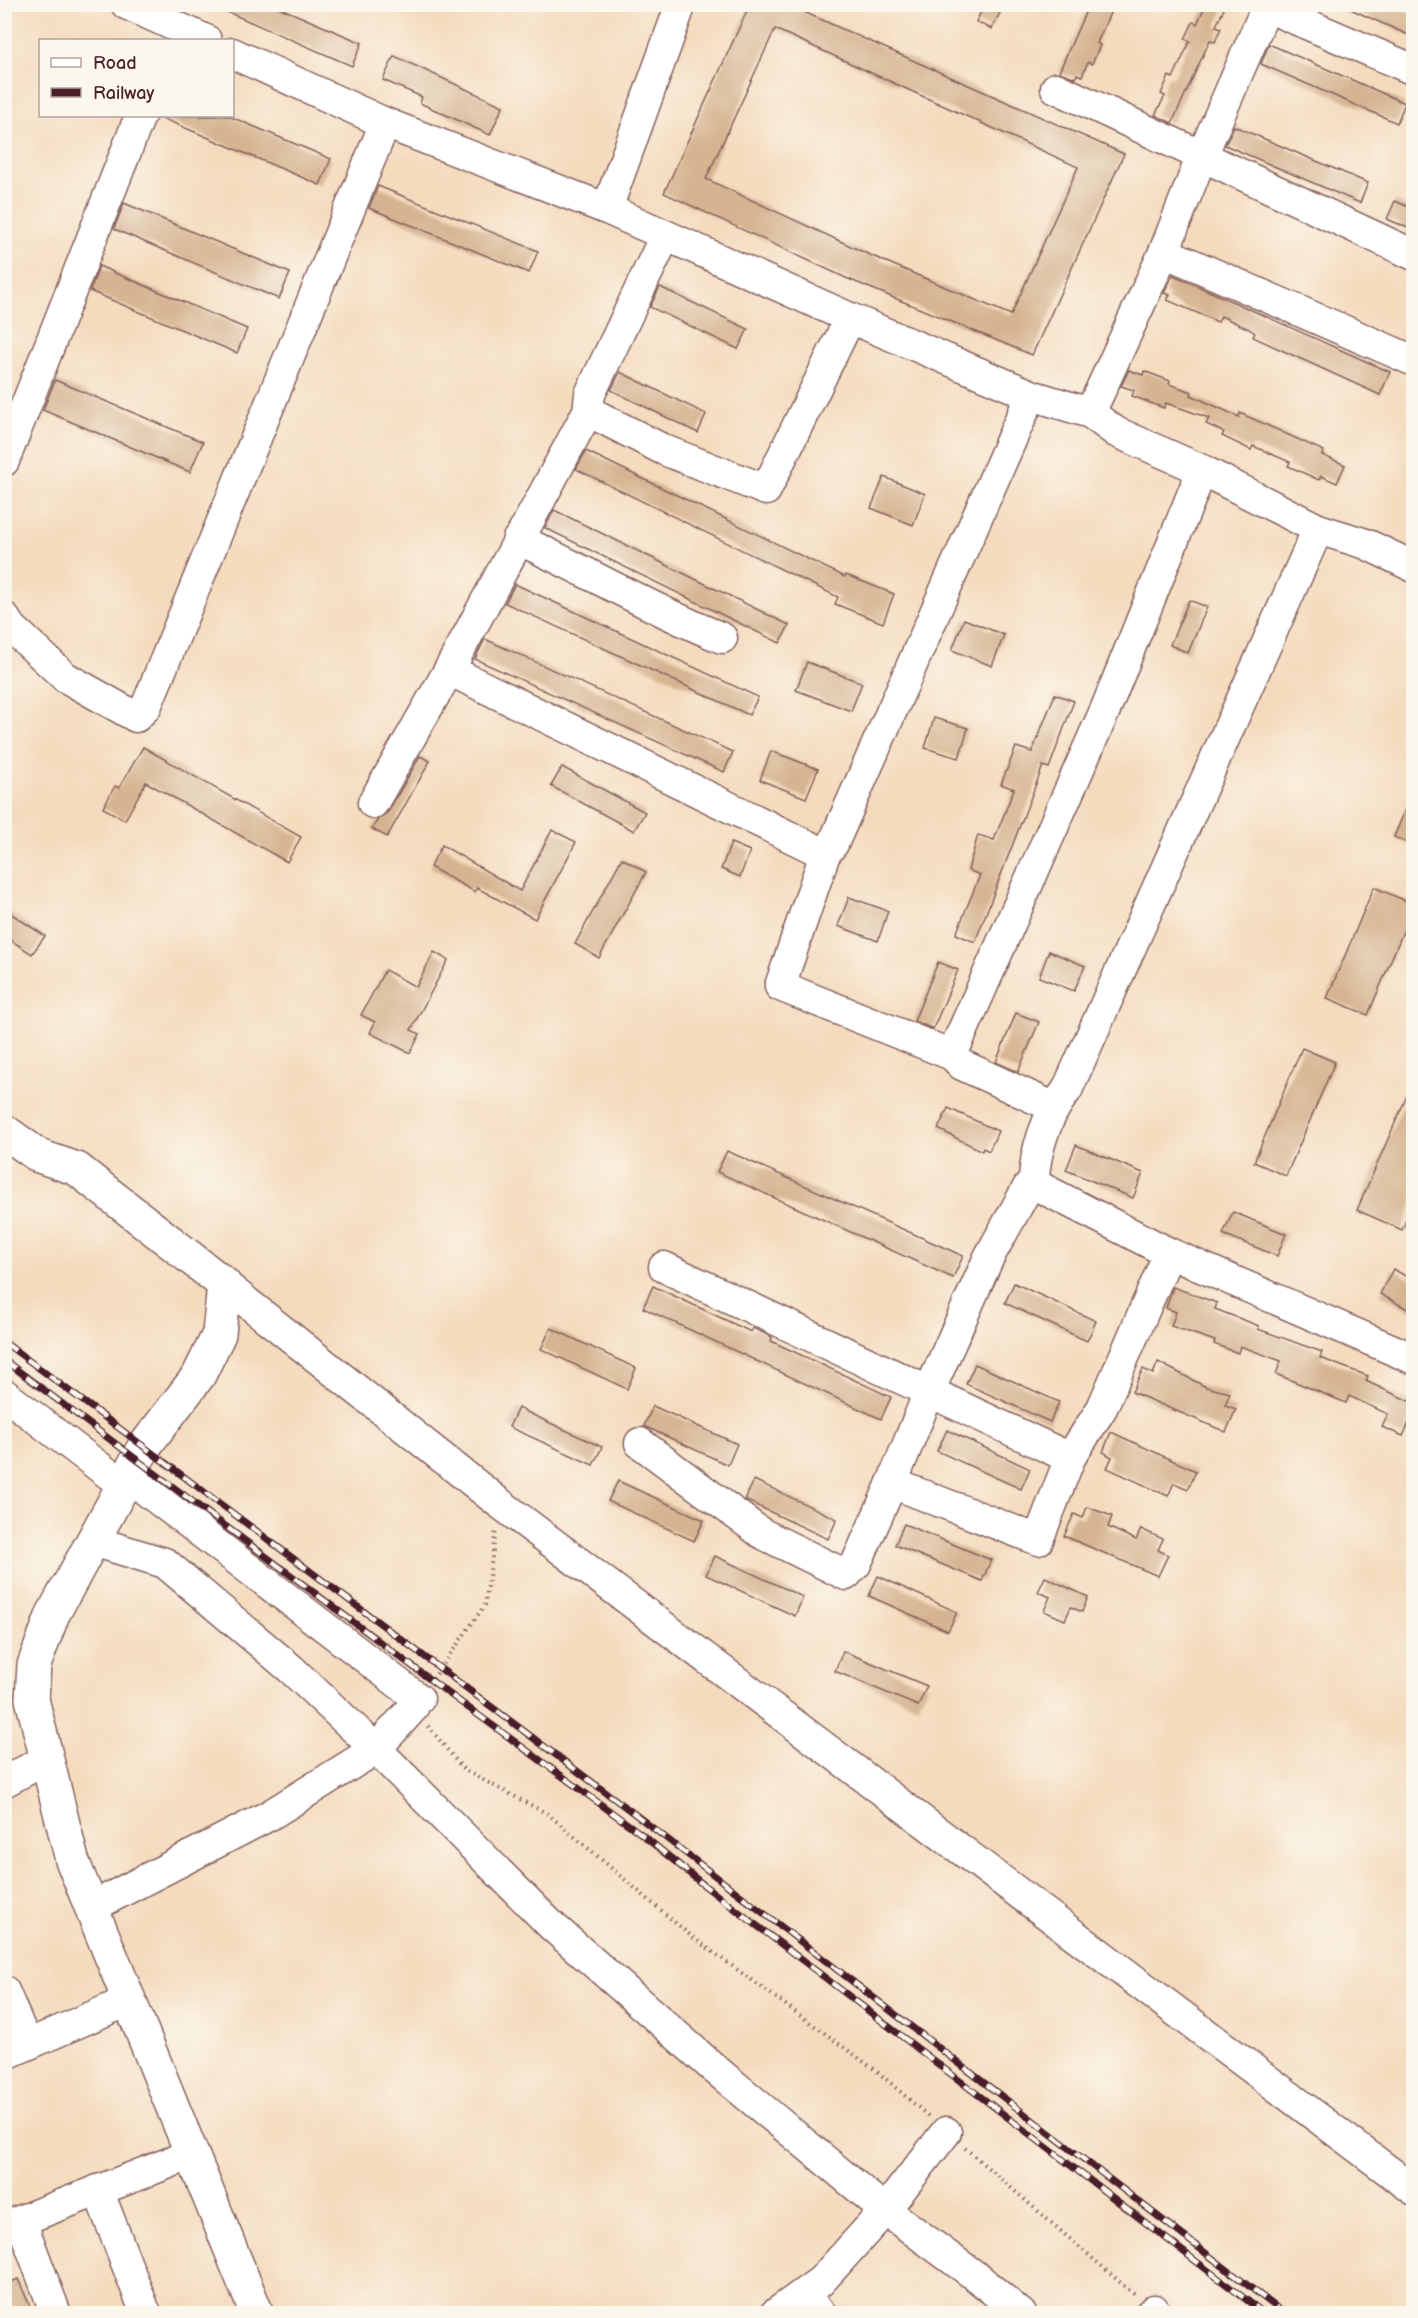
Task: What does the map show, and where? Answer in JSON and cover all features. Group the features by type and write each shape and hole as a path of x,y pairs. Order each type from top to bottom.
{"main road":[{"path":"4,1106 66,1151 76,1169"},
{"path":"4,1131 39,1156 76,1169 224,1284 219,1334 199,1375 144,1447 53,1614 34,1665 32,1700 72,1860 257,2313"}],"street":[{"path":"126,4 176,24 204,39"},
{"path":"607,209 681,4"},
{"path":"1090,413 1164,252 1201,158 1268,6 1413,70"},
{"path":"234,54 385,123 607,209 850,318 1031,395 1090,413 1116,432 1202,470 1318,529 1366,544 1413,567"},
{"path":"1056,88 1201,158 1413,255"},
{"path":"4,461 140,117"},
{"path":"4,617 9,625 65,677 136,717 146,707 385,123"},
{"path":"373,803 449,670 588,411 590,394 665,236"},
{"path":"1164,252 1413,361"},
{"path":"588,411 664,450 766,490 850,318"},
{"path":"1031,395 838,833 825,854 780,986 952,1055 962,1065 1053,1107"},
{"path":"952,1055 1106,708 1202,470"},
{"path":"1034,1184 1034,1166 1053,1107 1072,1079 1318,529"},
{"path":"518,539 607,581 632,599 645,600 661,613 722,638"},
{"path":"449,670 825,854"},
{"path":"1034,1184 1169,1253 1413,1359"},
{"path":"640,1443 761,1533 846,1575 856,1564 989,1257 1028,1187 1034,1184"},
{"path":"892,1483 1038,1540 1070,1458 1102,1408 1169,1253"},
{"path":"664,1267 1070,1458"},
{"path":"224,1284 498,1503 1413,2190"},
{"path":"4,1394 125,1480 416,1703 376,1749 270,1815 92,1907"},
{"path":"93,1541 165,1563 291,1669 376,1749 552,1926 716,2070 885,2210 978,2277 1021,2313"},
{"path":"4,1782 47,1759"},
{"path":"4,1990 16,2050 129,2000"},
{"path":"776,2313 812,2304 821,2281 885,2210 946,2132"},
{"path":"56,2313 13,2224 192,2154"},
{"path":"98,2190 146,2313"}],"path":[{"path":"498,1503 495,1543 485,1605 416,1703 464,1770 548,1814 691,1936 878,2072 1152,2312"}],"building":[{"path":"209,4 271,4 362,43 352,66"},
{"path":"750,4 786,4 1124,154 1032,355 846,278 664,193","holes":["775,29 1078,167 1011,315 870,255 706,179"]},
{"path":"985,4 1004,4 992,29 976,22"},
{"path":"1089,4 1114,4 1097,43 1100,45 1092,64 1088,62 1082,76 1077,74 1076,78 1059,72"},
{"path":"1206,4 1226,4 1216,26 1221,28 1215,42 1210,40 1172,123 1155,115 1165,96 1161,94 1169,76 1173,78 1190,41 1185,39 1193,22 1197,24"},
{"path":"1339,4 1392,4 1413,14 1413,37"},
{"path":"1269,44 1405,103 1397,123 1261,64"},
{"path":"394,56 503,106 490,135 420,103 422,97 383,80"},
{"path":"159,117 231,117 331,159 320,185"},
{"path":"1234,126 1368,183 1360,203 1225,145"},
{"path":"378,186 538,251 529,273 369,208"},
{"path":"1395,201 1413,209 1413,230 1387,219"},
{"path":"124,203 290,273 279,299 114,229"},
{"path":"99,266 247,329 237,353 90,291"},
{"path":"1173,275 1390,372 1380,395 1253,337 1255,333 1249,329 1221,316 1218,322 1167,300 1170,295 1164,293"},
{"path":"660,287 748,329 738,349 650,307"},
{"path":"1129,370 1143,375 1144,371 1170,381 1169,384 1192,392 1191,395 1239,417 1240,413 1324,451 1322,455 1345,465 1337,483 1321,476 1319,480 1288,466 1290,462 1253,446 1251,450 1222,436 1224,432 1206,424 1209,418 1166,403 1164,408 1132,396 1134,390 1121,386"},
{"path":"620,372 706,414 698,433 611,390"},
{"path":"55,380 203,442 190,472 43,410"},
{"path":"586,451 845,577 846,575 894,594 883,623 835,604 838,597 576,469"},
{"path":"884,477 925,494 913,525 871,508"},
{"path":"554,510 789,625 780,643 545,528"},
{"path":"515,584 758,697 749,715 505,603"},
{"path":"1189,600 1207,607 1188,653 1170,645"},
{"path":"964,619 1004,635 992,666 952,650"},
{"path":"485,639 733,752 724,772 475,659"},
{"path":"807,662 862,683 851,711 796,690"},
{"path":"1055,694 1074,701 1049,768 1043,766 975,942 956,934 980,875 968,870 978,835 994,840 1014,789 1001,784 1016,747 1032,752"},
{"path":"934,718 968,728 959,758 925,748"},
{"path":"143,747 301,837 287,862 146,782 125,820 103,808 115,786 119,788"},
{"path":"771,751 818,769 806,798 760,780"},
{"path":"420,756 430,761 387,837 372,829 378,819 388,812"},
{"path":"562,767 645,812 634,831 551,786"},
{"path":"1413,791 1413,846 1394,837"},
{"path":"552,830 576,842 535,919 477,888 475,892 430,867 442,845 520,891"},
{"path":"731,843 750,851 740,877 721,869"},
{"path":"622,858 646,872 599,958 575,944"},
{"path":"1374,887 1413,904 1413,908 1368,1015 1327,998"},
{"path":"849,897 888,911 878,941 838,926"},
{"path":"4,909 45,936 32,954 4,936"},
{"path":"1049,951 1085,966 1074,991 1039,977"},
{"path":"434,952 448,960 411,1030 420,1034 410,1053 370,1033 375,1022 361,1015 385,970 416,987"},
{"path":"938,962 958,970 933,1029 914,1021"},
{"path":"1016,1013 1039,1022 1018,1072 996,1062"},
{"path":"1302,1048 1335,1062 1286,1176 1254,1162"},
{"path":"1413,1082 1413,1203 1402,1230 1357,1210"},
{"path":"948,1108 998,1131 989,1151 983,1148 982,1151 938,1129"},
{"path":"1076,1145 1143,1173 1133,1198 1066,1170"},
{"path":"727,1151 963,1256 953,1278 717,1172"},
{"path":"1233,1212 1286,1234 1277,1256 1223,1234"},
{"path":"1393,1269 1413,1280 1413,1312 1380,1294"},
{"path":"1014,1283 1096,1321 1087,1341 1005,1303"},
{"path":"653,1286 751,1332 753,1328 772,1337 771,1341 891,1397 881,1419 643,1308"},
{"path":"1173,1287 1217,1303 1215,1309 1259,1326 1258,1329 1322,1352 1320,1358 1368,1376 1366,1381 1413,1403 1413,1414 1403,1436 1382,1427 1388,1414 1349,1396 1346,1403 1276,1374 1281,1361 1240,1346 1238,1353 1214,1344 1215,1341 1171,1326 1176,1312 1166,1308"},
{"path":"551,1328 636,1368 627,1389 541,1349"},
{"path":"1158,1362 1206,1387 1230,1393 1225,1405 1236,1409 1226,1432 1132,1392 1143,1369 1153,1374"},
{"path":"975,1364 1059,1402 1050,1422 966,1384"},
{"path":"653,1406 737,1444 728,1465 644,1426"},
{"path":"518,1408 602,1447 593,1465 509,1427"},
{"path":"947,1430 1030,1469 1021,1489 937,1451"},
{"path":"1111,1432 1196,1471 1188,1489 1174,1483 1168,1496 1107,1468 1112,1457 1103,1452"},
{"path":"754,1480 837,1519 828,1539 745,1500"},
{"path":"618,1481 704,1520 694,1541 608,1501"},
{"path":"1087,1507 1112,1516 1108,1527 1136,1540 1141,1529 1163,1539 1158,1550 1168,1555 1158,1576 1064,1536 1074,1514 1083,1518"},
{"path":"904,1524 991,1560 982,1581 895,1545"},
{"path":"715,1556 803,1597 795,1616 706,1575"},
{"path":"878,1576 957,1612 948,1631 869,1596"},
{"path":"1045,1577 1088,1597 1082,1612 1071,1607 1065,1620 1044,1611 1050,1597 1038,1592"},
{"path":"843,1651 927,1686 918,1706 835,1671"},
{"path":"18,2279 33,2313 4,2313 4,2285"}],"railway":[{"path":"4,1342 636,1815 1285,2314"},
{"path":"4,1360 444,1690 640,1833 705,1886 1265,2314"}]}
